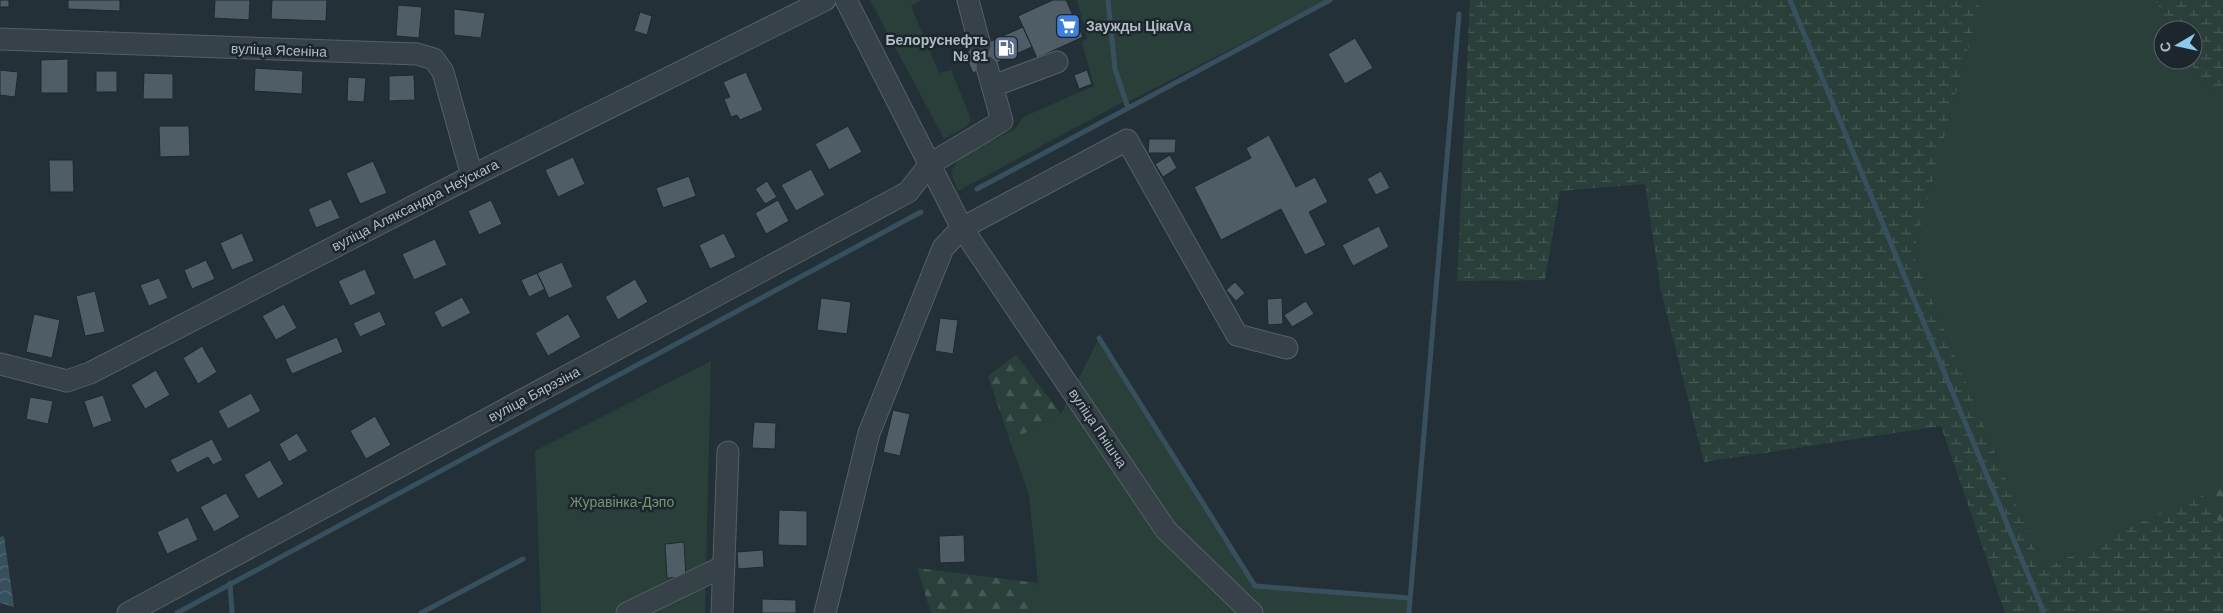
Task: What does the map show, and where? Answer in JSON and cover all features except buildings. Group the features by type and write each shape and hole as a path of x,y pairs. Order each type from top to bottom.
{"street":[{"name":"вуліца Аляксандра Неўскага","path":"0,364 67,381 90,373 472,176 825,0"},
{"name":"вуліца Пнішча","path":"846,0 962,228 1166,530 1252,613"},
{"path":"968,0 980,46"},
{"name":"вуліца Ясеніна","path":"0,40 417,54 434,59 443,72 472,176"},
{"path":"930,164 1002,121 990,77 1057,62"},
{"path":"825,613 869,433 943,248 962,228 1127,140 1237,335 1288,348"},
{"name":"вуліца Бярэзіна","path":"128,613 908,192 930,164"},
{"path":"722,613 728,452"},
{"path":"627,613 724,566"}],"green space":[{"path":"870,0 922,0 911,6 939,73 951,70 971,119 967,126 944,139"},
{"path":"1077,0 1326,0 1126,103 1123,102 958,191 951,172 959,158 1015,129 1023,117 1094,86 1082,42 1087,38"},
{"path":"1470,0 1981,0 1913,254 2043,569 2202,493 2223,530 2223,613 2005,613 1941,426 1704,462 1661,291 1645,184 1560,191 1545,280 1457,281"},
{"path":"1981,0 2155,0 2166,20 2153,20 2153,70 2195,70 2205,88 2223,98 2223,484 2043,569 1913,254"},
{"path":"2155,0 2223,0 2223,98 2205,88 2195,70 2203,70 2203,20 2166,20"},
{"path":"1099,338 1255,586 1410,598 1409,613 1027,613 1038,583 1029,495 1010,441 1061,414"},
{"path":"1016,355 1061,414 1010,441 988,376"},
{"name":"Журавінка-Дэпо","path":"711,361 705,613 541,613 535,451"},
{"path":"2223,484 2223,530 2202,493"},
{"path":"917,568 1038,583 1027,613 931,613"}],"water":[{"path":"4,536 14,607 0,603 0,537"}],"waterway":[{"path":"1108,0 1115,69 1128,108"},
{"path":"977,189 1330,0"},
{"path":"1790,0 2044,613"},
{"path":"1409,613 1459,14"},
{"path":"177,613 921,212"},
{"path":"1099,338 1255,586 1410,598"},
{"path":"421,613 523,559"},
{"path":"230,583 232,613"}],"place":[{"name":"Заужды ЦікаVа","path":"1068,26"},
{"name":"Белоруснефть № 81","path":"1006,48"}]}
